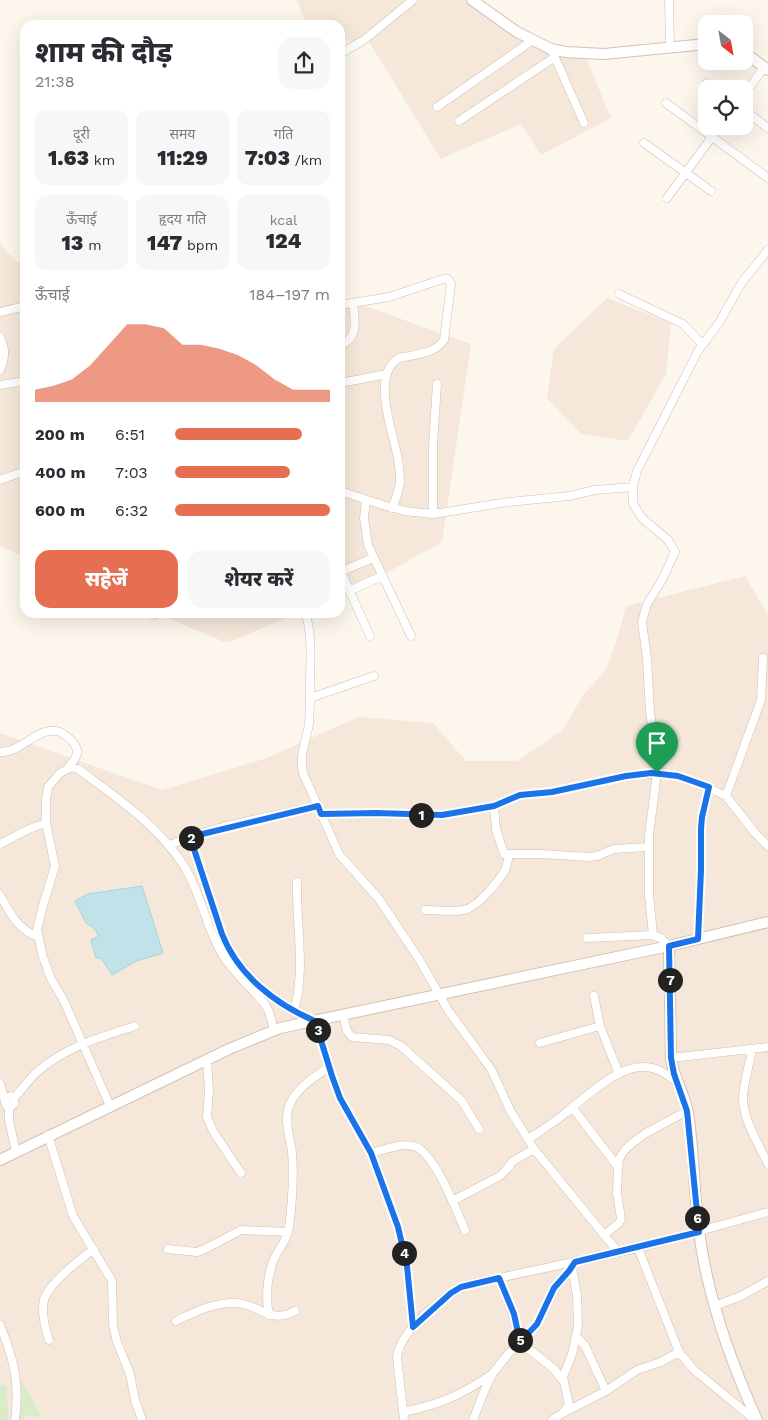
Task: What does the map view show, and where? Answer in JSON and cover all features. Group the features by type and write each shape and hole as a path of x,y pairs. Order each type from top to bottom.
{"street":[{"path":"345,51 364,40 413,0"},
{"path":"472,0 517,32 553,53 584,123"},
{"path":"669,0 670,47"},
{"path":"437,107 533,40"},
{"path":"459,121 553,53 604,54 698,45"},
{"path":"753,59 766,68 753,84"},
{"path":"666,103 768,178"},
{"path":"753,117 768,128"},
{"path":"667,198 712,137"},
{"path":"644,143 711,191"},
{"path":"653,936 649,895 649,846 657,758 649,696 648,659 642,622 647,604 662,580 675,552 668,540 642,518 636,510 633,504 633,487 642,458 702,344 719,323 742,282 768,250"},
{"path":"345,304 389,297 443,279 448,279 451,284 444,340 434,350 399,358 394,361 387,374 385,399 398,455 400,483 392,508"},
{"path":"619,294 683,324 702,344"},
{"path":"345,342 354,333 353,303"},
{"path":"0,312 20,307"},
{"path":"0,337 5,358 0,370"},
{"path":"345,382 387,374"},
{"path":"0,385 20,382"},
{"path":"433,514 433,445 438,384"},
{"path":"0,480 20,473"},
{"path":"345,493 392,508 433,514 508,502 569,496 596,490 633,487"},
{"path":"366,500 364,518 373,558 411,636"},
{"path":"345,570 373,558"},
{"path":"349,591 382,576"},
{"path":"345,583 370,636"},
{"path":"306,618 310,633 310,695 309,720 301,763 303,773 338,854 379,899 419,959 448,1010 491,1068 510,1110 528,1140 618,1252"},
{"path":"726,796 761,700 763,658"},
{"path":"310,695 374,676"},
{"path":"0,752 13,750 24,745 43,732 59,731 67,736 78,752 68,768"},
{"path":"110,1106 64,1001 51,979 43,957 38,930 39,919 55,866 46,823 48,787 60,772 68,768 78,769 140,816 171,845 192,882 222,954 265,1004 274,1030"},
{"path":"171,845 187,838 319,810 442,815 494,806 520,795 552,792 626,776 657,773 678,776 709,787 726,796 755,833 768,846"},
{"path":"698,939 701,829 709,787"},
{"path":"494,806 496,829 504,854 589,857 598,856 614,849 649,846"},
{"path":"0,844 24,831 46,823"},
{"path":"187,838 228,949 239,964 273,998 294,1012 315,1021 344,1108 371,1153 398,1227 407,1266 413,1327"},
{"path":"425,910 451,911 464,910 471,907 484,897 506,869 509,855"},
{"path":"294,1012 300,986 301,961 296,908 297,882"},
{"path":"0,895 18,925 39,937"},
{"path":"0,1160 48,1135 229,1049 274,1030 439,993 669,946 768,922"},
{"path":"587,938 653,936 662,939 669,946 671,1058 687,1111 699,1232 715,1306 731,1359 756,1420"},
{"path":"594,996 600,1026 619,1074"},
{"path":"343,1015 348,1032 352,1037 388,1040 401,1046 461,1100 479,1129"},
{"path":"5,1104 11,1096 14,1098 37,1072 66,1052 135,1026"},
{"path":"540,1043 600,1026"},
{"path":"752,1049 750,1065 744,1084 743,1106 768,1164"},
{"path":"671,1058 767,1049"},
{"path":"207,1060 209,1091 207,1117 213,1131 241,1173"},
{"path":"269,1315 268,1275 274,1259 286,1241 288,1232 292,1152 287,1122 288,1110 297,1093 313,1077 329,1067"},
{"path":"528,1140 590,1092 619,1074 636,1067 651,1067 664,1072 677,1082"},
{"path":"0,1084 16,1152"},
{"path":"572,1107 618,1167"},
{"path":"604,1234 619,1223 622,1215 618,1193 619,1159 630,1144 687,1111"},
{"path":"48,1135 73,1216 112,1281 113,1325 117,1342 130,1374 135,1400 142,1420"},
{"path":"371,1153 403,1146 412,1146 420,1149 431,1160 465,1230"},
{"path":"452,1201 500,1176 513,1161 534,1148"},
{"path":"573,1265 554,1288 537,1324 493,1372 472,1387 445,1401 403,1416 397,1357 401,1342 413,1327 451,1293 461,1287 499,1278 573,1265 768,1212"},
{"path":"168,1249 197,1252 241,1230 288,1232"},
{"path":"638,1248 679,1352 693,1369 756,1420"},
{"path":"49,1340 43,1309 46,1295 67,1270 94,1249"},
{"path":"563,1413 569,1405 564,1382 566,1368 577,1337 578,1308 573,1265"},
{"path":"499,1278 514,1314 520,1342 554,1369 564,1382"},
{"path":"715,1306 736,1299 768,1282"},
{"path":"176,1321 214,1305 234,1303 244,1304 269,1315 285,1316 295,1311"},
{"path":"0,1325 17,1374 18,1402 15,1420"},
{"path":"577,1337 585,1346 606,1391"},
{"path":"552,1420 606,1391 637,1370 651,1366 679,1352"},
{"path":"473,1420 493,1372"}],"shaded area":[{"path":"297,0 465,0 534,45 584,53 611,118 541,155 521,124 441,159 369,42 345,40 345,20 304,20"},
{"path":"0,244 17,262 20,261 20,555 0,546"},
{"path":"607,298 671,323 666,374 628,441 581,434 547,398 554,349"},
{"path":"345,299 471,344 442,542 383,575 345,592"},
{"path":"745,576 768,615 768,1420 0,1420 0,733 162,790 267,758 358,717 433,723 466,761 517,761 563,730 583,695 606,670 626,606"},
{"path":"167,618 286,618 227,643"}],"green space":[{"path":"14,1369 41,1417 25,1415 23,1420 12,1420"},
{"path":"0,1385 7,1386 8,1420 0,1420"}],"water":[{"path":"142,886 163,953 136,961 112,975 101,958 96,958 91,940 99,936 93,927 86,923 75,901 88,894"}],"route":[{"path":"657,773 678,776 709,787 701,829 698,939 669,946 671,1058 674,1074 687,1111 690,1129 699,1232 575,1262 554,1288 548,1305 537,1324 520,1342 514,1314 499,1278 461,1287 451,1293 413,1327 407,1266 392,1208 371,1153 344,1108 315,1021 294,1012 273,998 235,960 222,934 190,837 318,806 321,814 442,815 494,806 520,795 552,792 626,776 657,773"}]}
